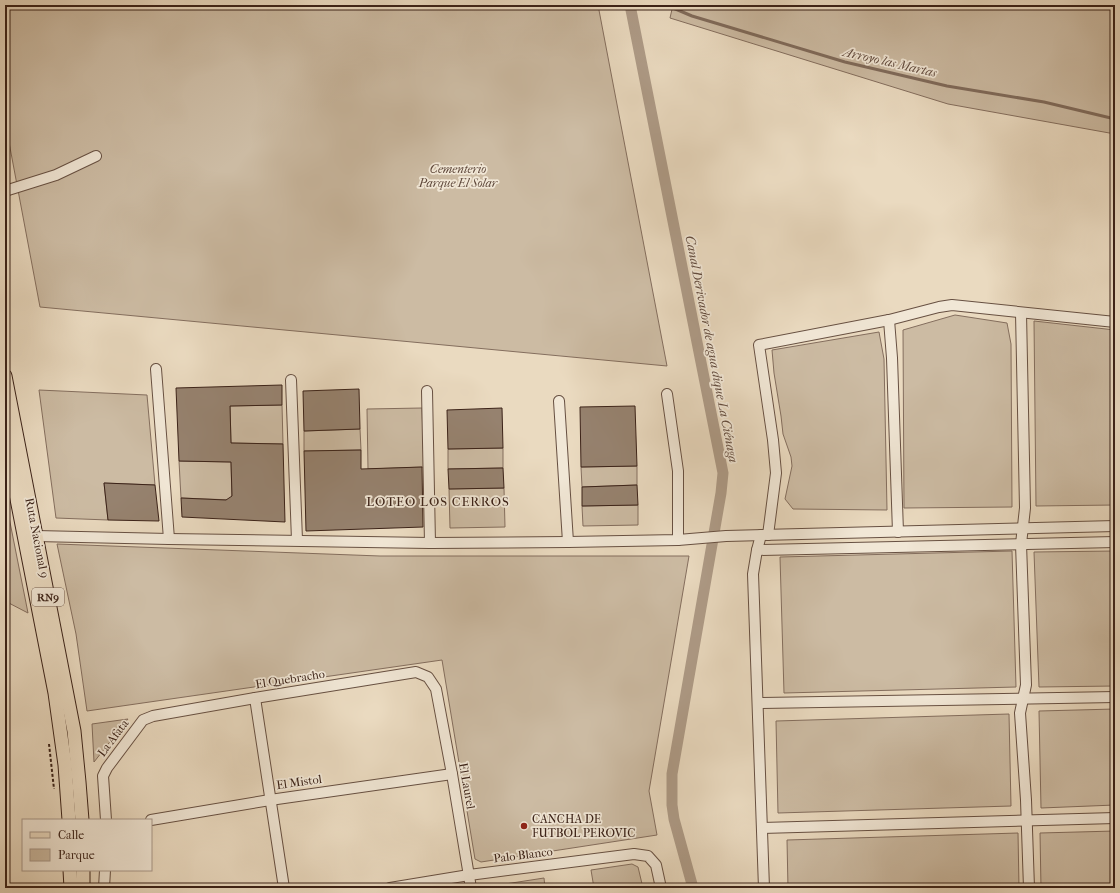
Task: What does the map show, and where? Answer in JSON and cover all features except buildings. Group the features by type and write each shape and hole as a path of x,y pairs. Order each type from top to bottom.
{"main road":[{"name":"Ruta Nacional 9","path":"5,376 74,732 82,819"},
{"name":"Ruta Nacional 9","path":"5,438 55,693 65,765 69,819"},
{"path":"70,871 70,888"},
{"path":"83,871 83,888"}],"street":[{"path":"5,191 56,175 96,156"},
{"path":"764,888 753,574 758,550 765,535 776,474 773,440 759,345 889,320 952,305 1115,322"},
{"path":"1021,313 1025,508 1021,544 1026,685 1020,713 1027,821 1029,888"},
{"path":"889,320 892,358 898,532"},
{"path":"156,369 169,539"},
{"path":"291,380 297,540"},
{"path":"427,391 430,542"},
{"path":"667,394 678,471 678,540"},
{"path":"559,401 568,542"},
{"path":"36,536 430,542 568,542 678,540 726,536 1115,526"},
{"path":"758,550 1115,542"},
{"name":"El Quebracho","path":"143,720 153,716 255,698 416,672 428,677 436,689"},
{"name":"El Laurel","path":"436,689 471,888"},
{"path":"758,703 1024,700 1115,697"},
{"path":"255,698 284,888"},
{"name":"La Afata","path":"106,819 103,776 107,768 143,720"},
{"name":"El Mistol","path":"152,820 270,800 452,774"},
{"path":"762,828 1115,818"},
{"name":"Palo Blanco","path":"390,888 469,875 634,854 648,856 656,865 661,888"},
{"path":"104,888 105,871"}],"green space":[{"name":"Cementerio Parque El Solar","path":"5,5 598,5 667,366 40,307 5,121"},
{"path":"673,5 1115,5 1115,134 948,104 670,18"},
{"path":"955,315 1007,323 1011,344 1012,507 904,508 903,330"},
{"path":"1034,321 1115,330 1115,505 1036,506"},
{"path":"879,332 884,359 887,510 793,509 785,499 792,466 791,457 783,434 772,350"},
{"path":"39,390 147,395 155,485 104,483 108,520 56,518"},
{"path":"282,405 283,444 231,443 230,406"},
{"path":"422,408 424,467 368,469 367,409"},
{"path":"360,429 361,450 304,451 304,431"},
{"path":"503,448 503,468 448,469 448,449"},
{"path":"179,461 231,462 232,500 181,498"},
{"path":"637,466 637,485 582,487 581,467"},
{"path":"504,488 505,527 450,528 449,489"},
{"path":"5,497 28,613 5,601"},
{"path":"638,505 638,525 583,526 582,506"},
{"path":"57,544 380,556 689,556 649,791 657,835 481,862 475,859 442,660 87,711 76,634"},
{"path":"1012,551 1016,687 784,693 780,557"},
{"path":"1115,551 1115,686 1039,687 1034,552"},
{"path":"1115,709 1115,805 1041,808 1039,711"},
{"path":"1009,714 1011,806 778,813 776,721"},
{"path":"128,719 94,762 92,724"},
{"path":"1115,831 1115,888 1041,888 1040,833"},
{"path":"1018,833 1019,888 788,888 787,840"},
{"path":"632,864 638,867 643,888 594,888 591,870"},
{"path":"544,878 545,888 485,888 486,887"}],"waterway":[{"name":"Canal Derivador de agua dique La Ciénaga","path":"630,5 723,473 721,493 672,774 672,805 674,819 693,888"},
{"name":"Arroyo las Martas","path":"666,5 692,16 845,62 947,86 1044,102 1115,119"}],"place":[{"name":"CANCHA DE FUTBOL PEROVIC","path":"524,826"}],"district":[{"name":"LOTEO LOS CERROS","path":"438,501"}]}
